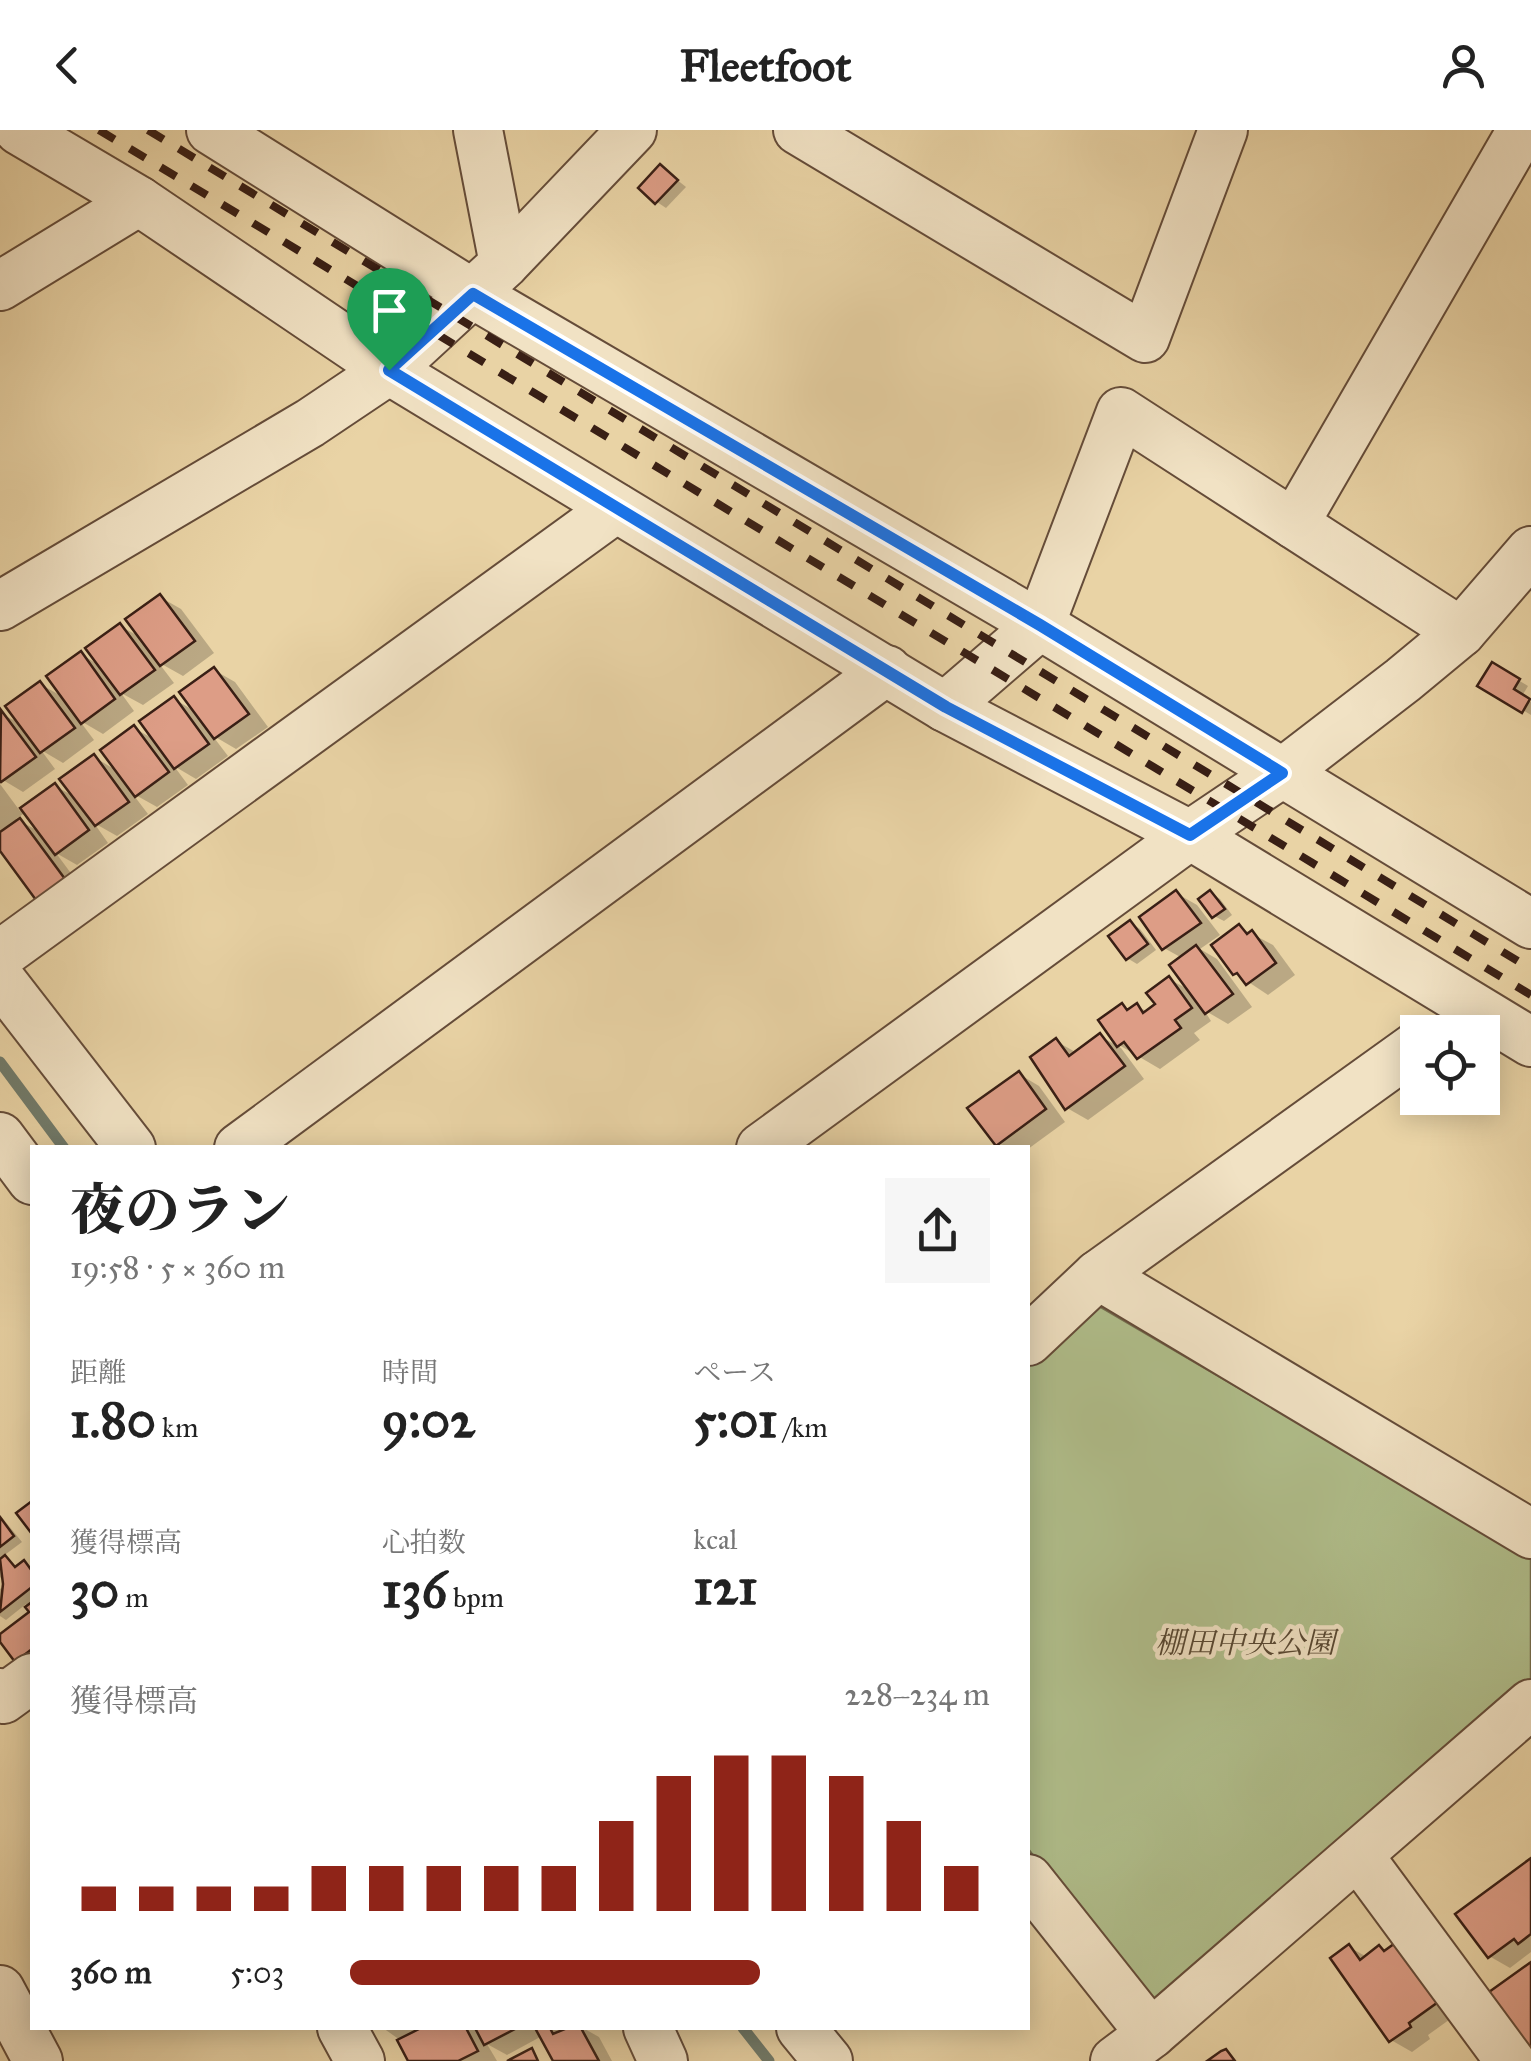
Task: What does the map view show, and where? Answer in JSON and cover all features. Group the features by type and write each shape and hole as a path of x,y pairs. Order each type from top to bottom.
{"street":[{"path":"18,130 139,201 389,370 946,707 1190,835 1448,1015"},
{"path":"211,130 488,279 1040,625 1531,924"},
{"path":"478,130 488,279"},
{"path":"0,606 310,423 389,370 488,279 632,130"},
{"path":"798,130 1145,338"},
{"path":"946,707 1040,625 1223,130"},
{"path":"1294,524 1522,130"},
{"path":"0,286 139,201"},
{"path":"1121,412 1461,632"},
{"path":"0,955 616,508"},
{"path":"765,1145 1190,835 1282,773 1461,632 1531,550"},
{"path":"242,1145 888,670"},
{"path":"0,979 129,1145"},
{"path":"1500,1033 1531,1042"},
{"path":"1030,1339 1098,1275 1400,1059"},
{"path":"0,1137 30,1177"},
{"path":"1098,1275 1531,1534"},
{"path":"0,1693 3,1700 30,1680"},
{"path":"1030,1882 1133,2048 1531,1704"},
{"path":"1358,1855 1510,2061"},
{"path":"1,1996 38,2061"},
{"path":"343,2030 360,2061"},
{"path":"649,2030 663,2061"},
{"path":"803,2030 828,2061"}],"green space":[{"name":"棚田中央公園","path":"1099,1306 1531,1559 1531,1683 1151,2010 1030,1852 1030,1357"}],"building":[{"path":"660,164 678,180 655,204 638,188"},
{"path":"160,594 195,641 160,666 125,619"},
{"path":"120,623 155,670 120,695 85,648"},
{"path":"81,651 115,699 81,724 46,676"},
{"path":"1492,662 1520,679 1514,689 1530,699 1522,713 1477,686"},
{"path":"214,667 249,714 214,739 179,692"},
{"path":"40,681 75,728 40,753 5,706"},
{"path":"174,696 209,744 174,769 139,721"},
{"path":"1,710 36,757 1,782 0,781"},
{"path":"134,725 169,772 135,797 100,750"},
{"path":"94,754 129,802 95,826 59,779"},
{"path":"55,783 89,830 55,855 20,808"},
{"path":"20,818 65,879 36,900 0,851 0,832"},
{"path":"1176,890 1201,923 1162,950 1139,917"},
{"path":"1210,890 1225,909 1212,918 1198,899"},
{"path":"1130,920 1148,944 1126,960 1108,936"},
{"path":"1239,924 1247,934 1252,930 1276,963 1246,985 1237,973 1233,975 1211,945"},
{"path":"1196,945 1233,994 1205,1014 1169,965"},
{"path":"1169,976 1192,1008 1175,1020 1181,1028 1137,1059 1124,1042 1117,1047 1098,1020 1122,1003 1127,1010 1137,1003 1143,1013 1155,1004 1146,993"},
{"path":"1100,1033 1125,1066 1065,1110 1030,1057 1056,1038 1069,1056"},
{"path":"1019,1071 1046,1109 995,1145 967,1108"},
{"path":"30,1502 30,1531 16,1513"},
{"path":"0,1517 14,1536 0,1547"},
{"path":"5,1555 15,1567 24,1560 30,1568 30,1589 0,1612 3,1584 0,1559"},
{"path":"30,1603 30,1651 15,1662 0,1642 0,1634 29,1612 25,1607"},
{"path":"1531,1858 1531,1934 1518,1944 1514,1939 1488,1958 1455,1914"},
{"path":"1398,1941 1441,2000 1389,2042 1330,1958 1349,1944 1360,1960 1379,1945 1384,1951"},
{"path":"1531,1962 1531,2047 1530,2048 1489,1992"},
{"path":"417,2030 467,2030 478,2051 458,2061 408,2061 397,2040"},
{"path":"476,2030 513,2030 484,2045"},
{"path":"536,2030 551,2030 553,2034 582,2030 599,2061 553,2061"},
{"path":"532,2048 538,2061 507,2061"},
{"path":"1226,2049 1235,2061 1207,2061 1221,2051"}],"waterway":[{"path":"0,1062 62,1145"},
{"path":"745,2030 769,2061"}],"railway":[{"path":"99,130 1531,995"},
{"path":"148,130 1531,969"}],"route":[{"path":"473,294 1040,625 1282,773 1190,835 946,707 389,370 473,294"}]}
